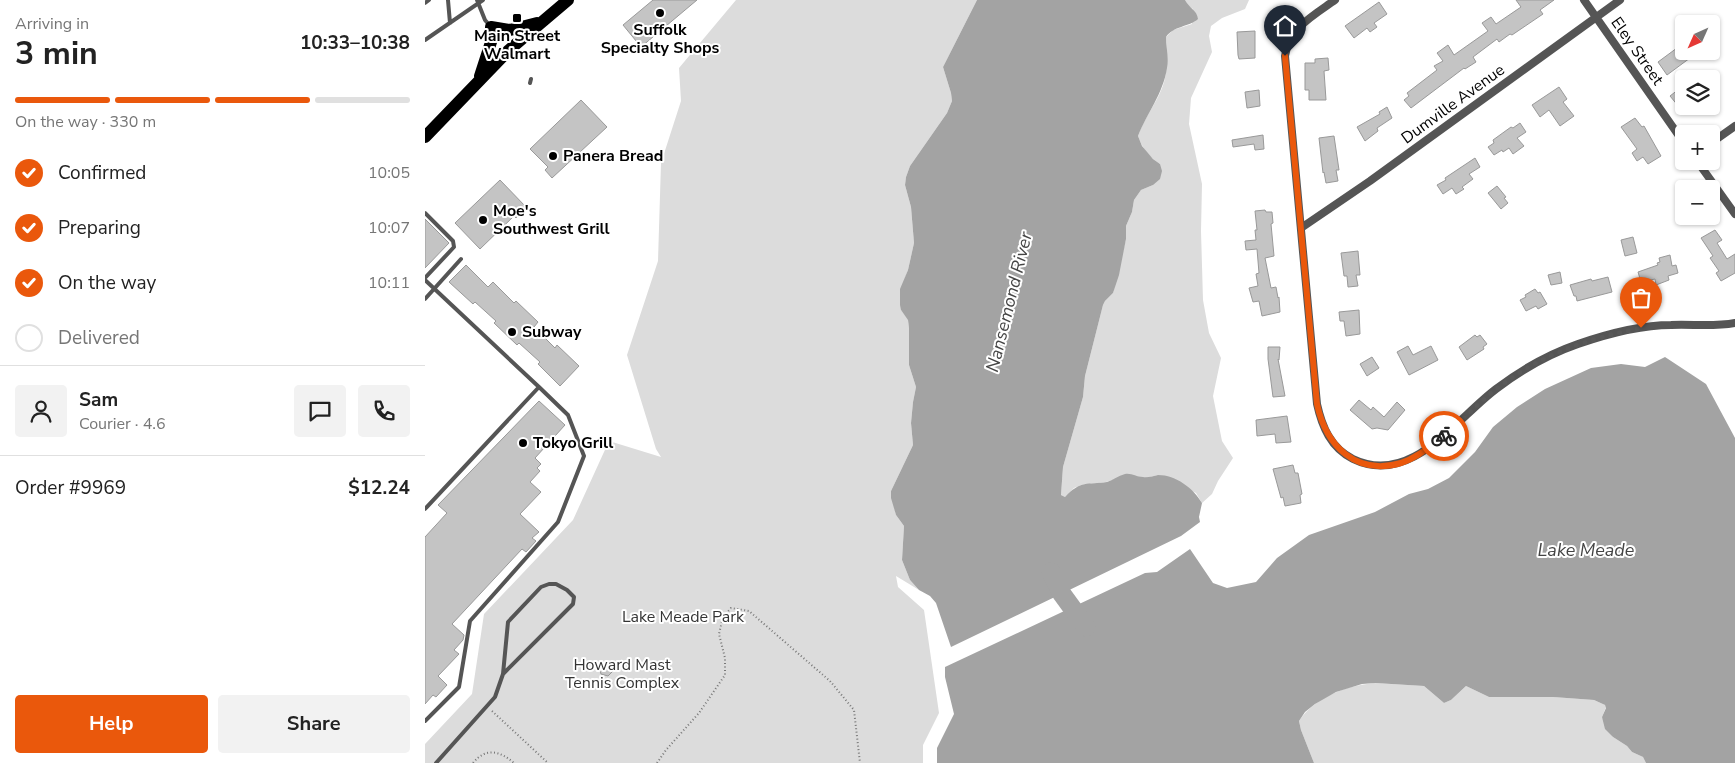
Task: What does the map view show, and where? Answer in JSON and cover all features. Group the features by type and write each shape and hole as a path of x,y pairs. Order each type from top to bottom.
{"main road":[{"path":"425,137 509,50 568,0"},
{"path":"478,81 492,39 491,28 510,30 532,25 547,18"}],"street":[{"path":"1335,0 1303,23 1290,38 1285,56 1317,404 1325,430 1332,442 1341,451 1351,458 1375,466 1402,463 1418,456 1501,386 1535,363 1570,347 1609,334 1641,328 1669,325 1735,323"},
{"name":"Eley Street","path":"1584,0 1675,130"},
{"name":"Dumville Avenue","path":"1301,228 1370,181 1620,0"},
{"path":"1720,137 1735,126"},
{"path":"1703,170 1735,214"}],"lane":[{"path":"425,3 429,0"},
{"path":"448,0 450,23"},
{"path":"425,40 483,0"},
{"path":"478,2 485,20 491,28"},
{"path":"425,213 453,241 454,247 425,279 568,415 584,456 558,522 470,621 459,687 425,721"},
{"path":"425,299 461,259"},
{"path":"425,508 539,387"},
{"path":"436,763 495,697 503,674 508,622 541,587 556,584 567,590 574,597 573,604 503,674"}],"path":[{"path":"657,763 699,713 725,675 725,658 719,634 723,616 731,608 749,611 830,681 854,710 860,763"},
{"path":"487,706 548,763"},
{"path":"473,763 480,755 494,752 506,756 514,763"}],"green space":[{"path":"736,0 977,0 943,67 952,101 947,113 910,166 905,185 911,207 914,243 908,270 901,289 901,310 908,319 909,365 916,387 911,423 913,445 891,491 896,515 904,526 902,560 910,580 919,590 896,576 898,587 924,610 939,713 923,745 923,763 425,763 425,744 472,694 484,614 573,520 609,441 661,457 656,449 627,355 658,261 661,163 681,101 679,68"},
{"path":"1185,0 1249,0 1245,9 1222,18 1211,26 1209,36 1212,52 1191,98 1189,124 1202,184 1203,300 1209,333 1221,358 1213,396 1222,441 1233,458 1212,494 1202,503 1196,493 1158,475 1146,478 1124,475 1106,482 1081,485 1074,488 1065,497 1061,495 1063,467 1083,397 1085,376 1103,305 1113,293 1126,239 1126,226 1132,212 1134,200 1141,190 1153,185 1160,164 1146,152 1138,136 1164,81 1167,66 1166,37 1173,30 1192,24 1193,9 1187,5"},
{"path":"1374,683 1424,686 1444,703 1451,700 1466,686 1489,697 1553,697 1594,700 1605,705 1602,717 1613,737 1627,746 1632,752 1643,757 1646,763 1314,763 1299,721 1314,705 1332,694"}],"water":[{"name":"Nansemond River","path":"977,0 1185,0 1195,11 1198,19 1169,33 1166,37 1168,60 1165,77 1138,136 1142,146 1160,164 1162,171 1160,179 1153,185 1141,190 1134,200 1132,212 1126,226 1126,239 1119,275 1113,293 1103,305 1085,376 1083,397 1063,467 1061,495 1065,497 1080,486 1107,482 1125,474 1145,477 1158,475 1171,477 1183,483 1194,492 1202,503 1199,517 1200,522 1181,536 951,647 936,603 930,596 919,590 910,580 902,560 904,526 896,515 891,491 913,445 911,423 916,387 909,365 908,320 900,305 900,289 908,270 914,243 911,207 905,185 906,177 910,166 947,113 952,101 943,67"},
{"name":"Lake Meade","path":"1665,357 1706,384 1735,438 1735,763 1646,763 1643,757 1632,752 1605,729 1602,717 1606,708 1605,705 1594,700 1553,697 1489,697 1466,686 1451,700 1444,703 1424,686 1375,683 1362,684 1336,692 1305,712 1299,721 1314,763 937,763 937,748 954,714 945,677 945,667 1145,573 1157,572 1190,549 1213,583 1227,588 1256,582 1277,558 1309,535 1375,512 1409,494 1428,489 1449,478 1475,452 1493,427 1517,407 1545,389 1591,368 1621,364 1645,367"}],"building":[{"name":"Suffolk Specialty Shops","path":"653,0 697,0 641,47 623,25"},
{"path":"1516,0 1554,0 1540,10 1543,14 1512,35 1510,34 1499,42 1497,39 1473,57 1476,62 1464,68 1411,108 1404,100 1409,96 1407,93 1437,70 1434,66 1443,61 1437,53 1448,45 1454,55 1488,31 1482,23 1491,17 1496,24 1521,7"},
{"path":"1379,2 1387,14 1374,23 1377,27 1370,32 1367,28 1354,38 1345,26"},
{"path":"1255,31 1255,58 1239,59 1237,32"},
{"path":"1675,49 1675,60 1687,60 1667,75 1658,62"},
{"path":"1328,58 1329,70 1324,71 1326,100 1309,100 1309,90 1305,90 1305,63 1315,63 1315,59"},
{"path":"1559,87 1567,99 1563,102 1574,116 1560,126 1549,110 1540,117 1532,105"},
{"path":"1259,90 1260,106 1247,108 1245,92"},
{"path":"1675,92 1675,102 1670,96"},
{"path":"581,100 607,127 552,178 545,170 548,167 530,149"},
{"path":"1387,107 1392,118 1377,128 1378,131 1365,141 1357,127 1380,114 1379,112"},
{"path":"1635,118 1642,127 1644,126 1661,156 1648,164 1643,157 1637,161 1632,153 1637,149 1621,127"},
{"path":"1520,123 1526,132 1517,138 1524,146 1513,154 1509,148 1494,155 1488,147 1494,143 1493,140"},
{"path":"1263,135 1264,149 1255,150 1254,144 1233,147 1232,140"},
{"path":"1334,136 1339,170 1336,170 1338,181 1326,183 1319,138"},
{"path":"1475,158 1480,167 1469,174 1473,179 1462,187 1464,189 1456,194 1452,188 1443,194 1437,185"},
{"path":"500,180 526,207 480,249 455,223"},
{"path":"1497,186 1506,197 1504,198 1508,203 1501,209 1488,193"},
{"path":"1265,210 1266,212 1272,212 1273,223 1271,224 1274,256 1265,258 1271,288 1276,287 1279,297 1280,312 1262,316 1259,301 1253,302 1249,288 1258,286 1256,274 1259,273 1257,249 1246,250 1245,241 1256,240 1255,211"},
{"path":"425,219 449,243 425,268"},
{"path":"1715,230 1722,240 1717,243 1727,259 1735,254 1735,273 1721,281 1716,273 1719,271 1710,258 1713,256 1701,238"},
{"path":"1633,237 1637,253 1625,256 1621,240"},
{"path":"1358,251 1360,275 1356,275 1358,286 1348,287 1347,276 1344,276 1341,253"},
{"path":"1670,255 1672,266 1676,265 1678,273 1668,276 1669,280 1656,285 1655,279 1641,282 1638,272 1658,265 1657,263 1660,262 1659,258"},
{"path":"466,265 488,287 493,282 514,303 516,301 538,322 534,327 555,348 557,345 579,366 560,386 538,364 540,362 519,343 517,345 494,323 496,321 475,302 473,304 449,282"},
{"path":"1560,272 1562,283 1551,285 1548,275"},
{"path":"1608,277 1612,292 1577,301 1570,285 1591,279 1592,281"},
{"path":"1535,289 1538,293 1540,292 1547,304 1538,309 1536,306 1526,311 1520,300"},
{"path":"1359,310 1360,334 1346,336 1344,321 1340,321 1339,312"},
{"path":"1475,335 1477,337 1480,335 1487,344 1483,347 1484,349 1467,360 1459,347"},
{"path":"1408,346 1413,355 1431,346 1438,360 1409,375 1397,352"},
{"path":"1268,347 1280,347 1278,359 1285,396 1273,397"},
{"path":"1372,357 1379,368 1367,376 1360,364"},
{"path":"1359,400 1371,410 1373,407 1384,417 1397,402 1405,410 1388,430 1372,429 1350,410"},
{"path":"539,401 565,425 535,458 541,464 537,468 540,471 530,482 541,492 520,514 539,532 532,538 536,541 526,552 522,549 452,624 464,635 463,640 454,650 459,654 438,676 447,685 436,697 433,695 425,704 425,537 447,513 438,505"},
{"path":"1287,416 1291,442 1276,443 1275,434 1257,436 1256,420"},
{"path":"1293,465 1295,473 1298,473 1302,494 1300,495 1301,503 1285,506 1273,469"},
{"path":"604,662 612,664 613,671 608,676 601,674 599,667"}],"waterway":[{"path":"1051,572 1062,594 1086,627"}],"way so far":[{"path":"1444,436 1495,390 1535,363 1578,344 1609,334 1641,328"}],"place":[{"name":"Suffolk Specialty Shops","path":"660,13"},
{"name":"Main Street Walmart","path":"517,18"},
{"name":"Panera Bread","path":"553,156"},
{"name":"Moe's Southwest Grill","path":"483,220"},
{"name":"Subway","path":"512,332"},
{"name":"Tokyo Grill","path":"523,443"}],"route":[{"path":"1285,56 1317,404 1325,430 1332,442 1341,451 1351,458 1375,466 1402,463 1418,456 1444,436"}],"park label":[{"name":"Lake Meade Park","path":"683,617"},
{"name":"Howard Mast Tennis Complex","path":"622,674"}]}
